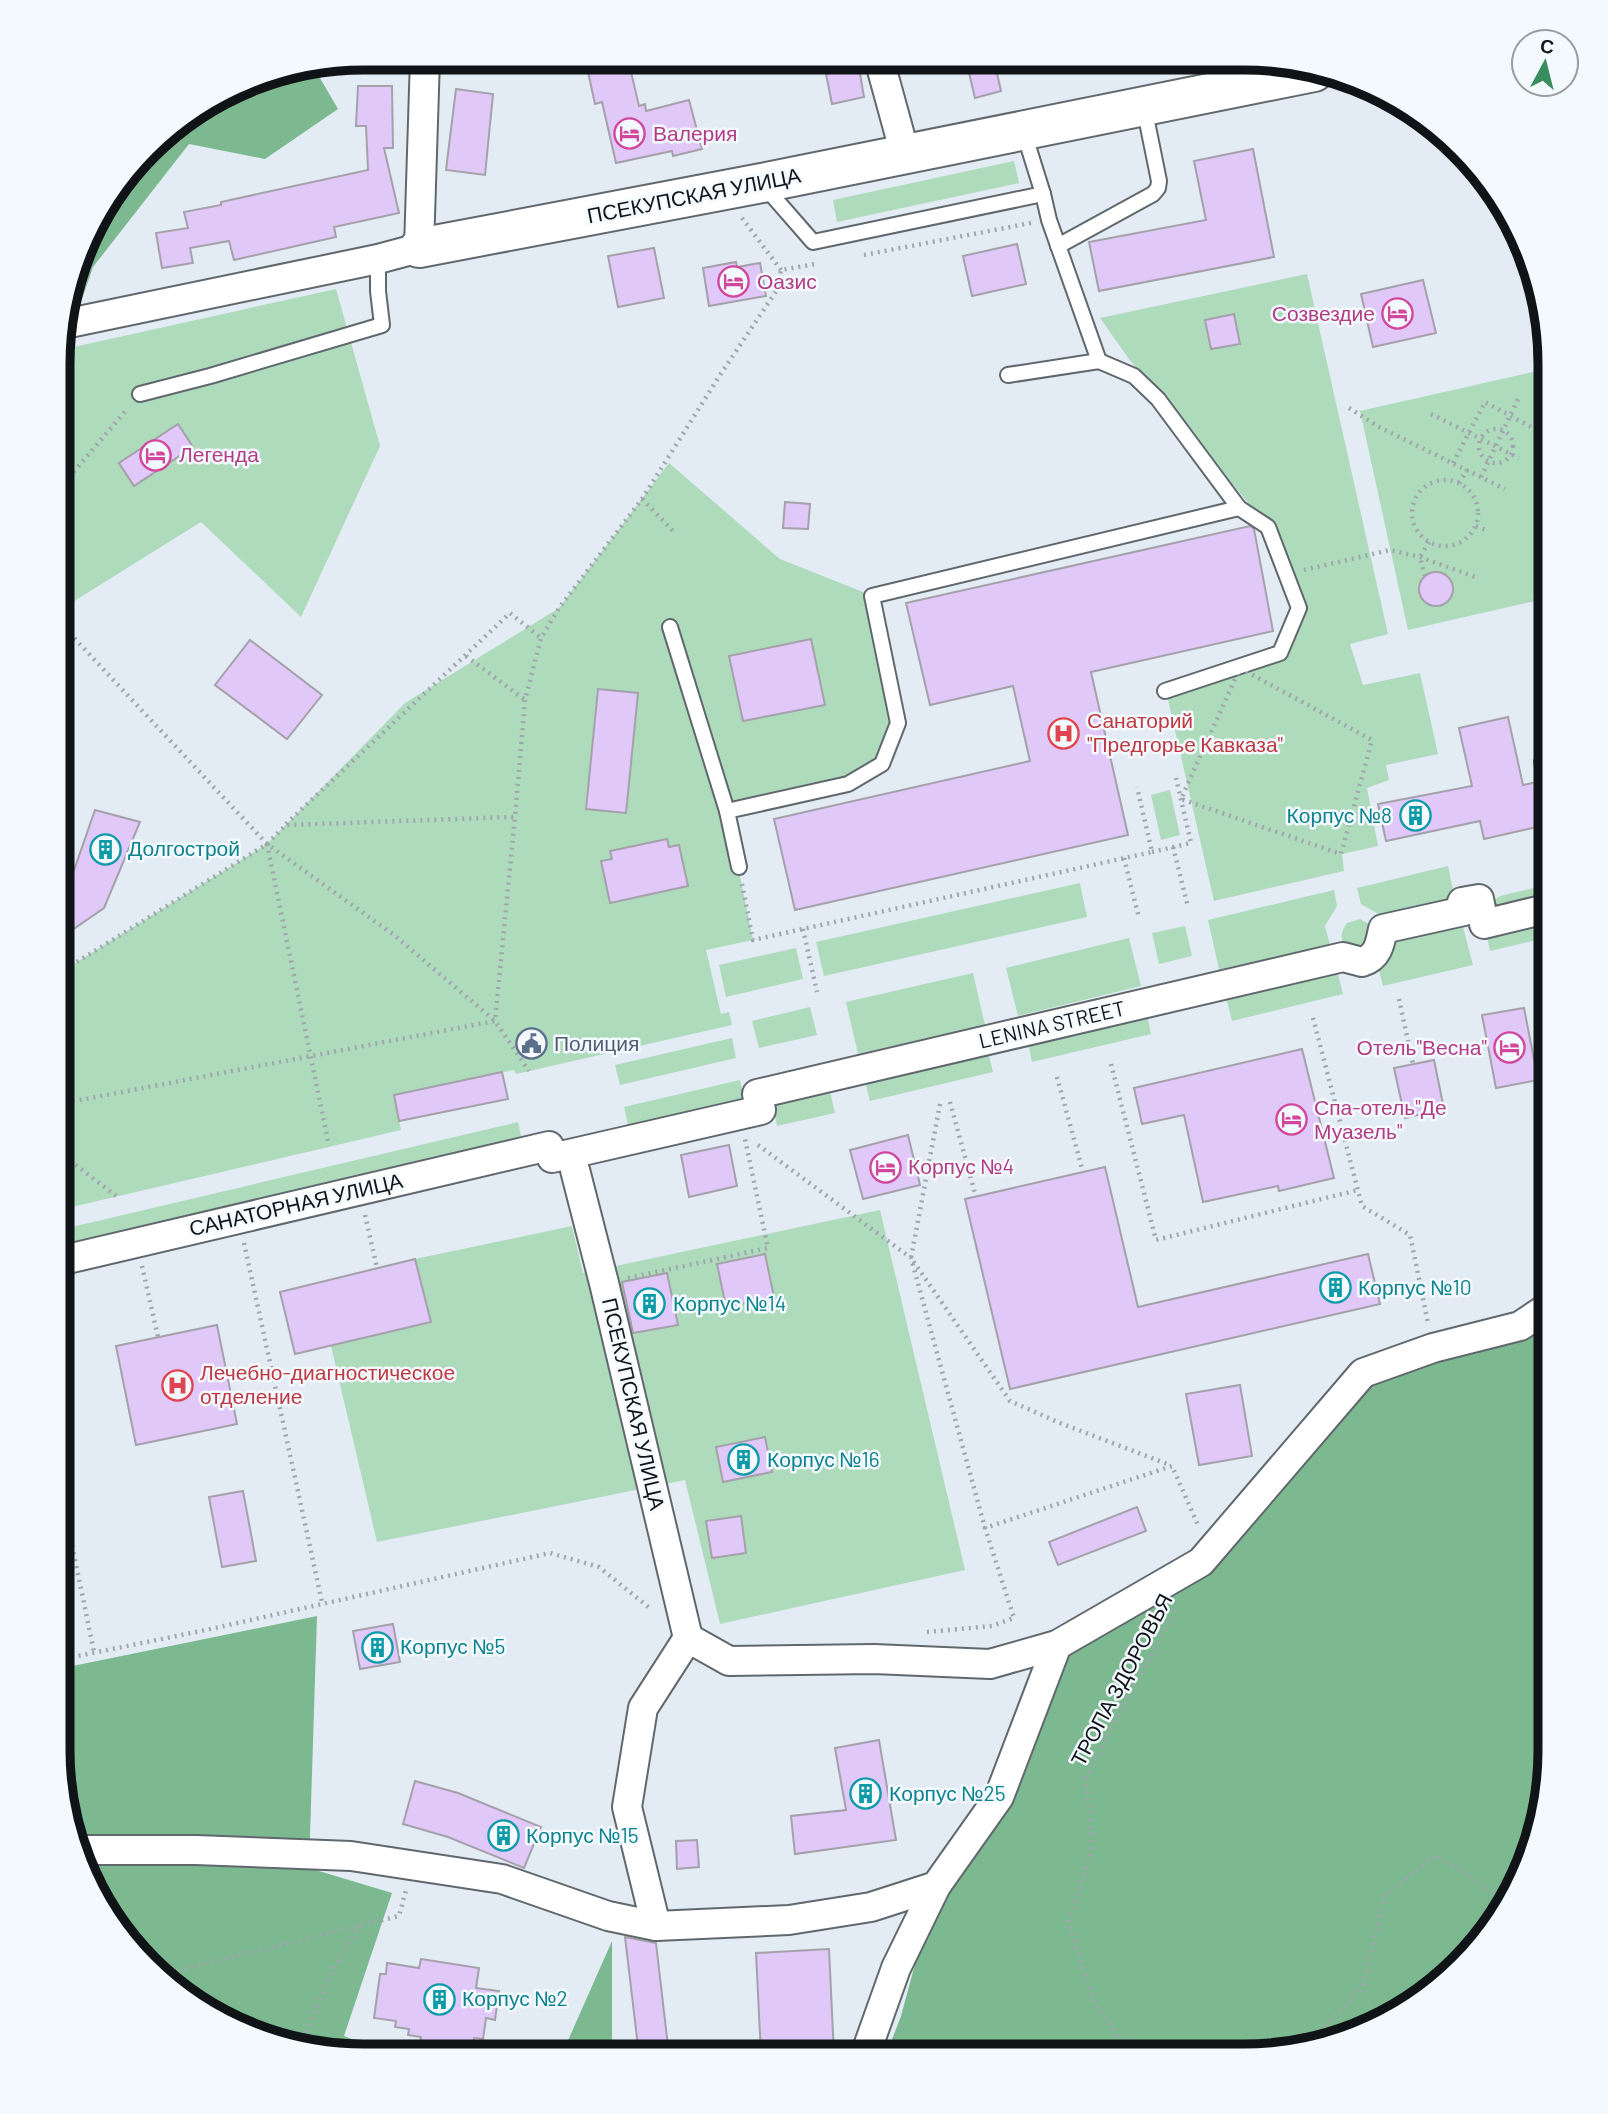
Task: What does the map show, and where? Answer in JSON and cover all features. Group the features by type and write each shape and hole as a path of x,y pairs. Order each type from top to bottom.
{"street":[{"path":"419,248 425,70"},
{"path":"881,70 905,154"},
{"name":"ПСЕКУПСКАЯ УЛИЦА","path":"73,328 419,248 762,183 1290,74"},
{"name":"LENINA STREET","path":"533,1149 549,1146 552,1158 761,1110 757,1094 1343,957 1362,962 1373,957 1379,948 1383,929 1464,911 1462,902 1479,899 1485,923 1538,911"},
{"name":"САНАТОРНАЯ УЛИЦА","path":"70,1258 533,1149"},
{"name":"ПСЕКУПСКАЯ УЛИЦА","path":"575,1170 688,1638"},
{"path":"656,1926 627,1807 643,1708 688,1638 729,1661 874,1659 990,1664 1057,1644 1201,1562 1363,1373 1433,1348 1520,1326 1538,1314"},
{"path":"869,2044 896,1968 936,1886 999,1797 1057,1644"},
{"path":"88,1850 195,1850 351,1856 502,1880 608,1916 656,1926 789,1920 871,1907 936,1886"}],"lane":[{"path":"1058,246 1153,194 1158,188 1159,181 1144,106"},
{"path":"1023,130 1049,219 1099,361"},
{"path":"762,183 813,242 1043,194"},
{"path":"140,394 382,325 378,259"},
{"path":"1008,375 1099,361 1131,379 1157,399 1239,508 1268,527 1298,608 1280,653 1165,691"},
{"path":"727,811 848,784 882,764 898,723 872,596 1239,508"},
{"path":"670,627 727,811 738,867"}],"path":[{"path":"737,212 781,270"},
{"path":"862,255 1049,219"},
{"path":"781,270 821,263"},
{"path":"495,1021 525,700 541,638 559,608 642,499 776,290 781,270"},
{"path":"70,476 140,394"},
{"path":"1481,477 1520,394"},
{"path":"1453,463 1485,402 1533,428"},
{"path":"1349,408 1379,427 1505,489"},
{"path":"1431,414 1519,458"},
{"path":"1490,430 1503,432 1511,441 1511,454 1501,462 1488,461 1480,452 1481,439 1490,430"},
{"path":"1459,483 1467,470"},
{"path":"1436,481 1459,483 1476,501 1476,526 1468,537 1456,544 1442,546 1429,542 1418,533 1412,519 1413,505 1426,486 1436,481"},
{"path":"642,499 674,532"},
{"path":"1476,526 1486,530"},
{"path":"1425,576 1420,557 1429,542"},
{"path":"1320,566 1390,550 1420,557 1478,578"},
{"path":"70,967 267,844 510,613 541,638"},
{"path":"70,634 267,844 394,935 495,1021 528,1071"},
{"path":"466,656 525,700"},
{"path":"1240,668 1372,740 1341,854 1181,799 1240,668"},
{"path":"738,867 753,940 1191,844 1176,778"},
{"path":"1137,787 1152,852"},
{"path":"286,825 515,817"},
{"path":"267,844 329,1146"},
{"path":"1173,847 1188,907"},
{"path":"1124,858 1139,918"},
{"path":"803,929 817,992"},
{"path":"1399,999 1413,1065"},
{"path":"1313,1018 1362,1206 1410,1235 1433,1348"},
{"path":"70,1102 495,1021"},
{"path":"1111,1064 1156,1240 1357,1190"},
{"path":"1057,1077 1083,1172"},
{"path":"950,1102 976,1197"},
{"path":"940,1104 911,1258 985,1528"},
{"path":"604,1283 768,1248 743,1132"},
{"path":"758,1145 911,1258 1010,1401 1172,1466"},
{"path":"70,1160 116,1196"},
{"path":"362,1204 377,1268"},
{"path":"241,1232 322,1602"},
{"path":"140,1255 158,1337"},
{"path":"70,1535 94,1652"},
{"name":"ТРОПА ЗДОРОВЬЯ","path":"1126,2044 1095,2005 1068,1922 1092,1849 1086,1779 1182,1599"},
{"path":"1316,2035 1362,1988 1385,1896 1436,1855 1499,1896"},
{"path":"175,1975 191,1967 399,1916 412,1865"},
{"path":"303,2037 334,1968 360,1924"}],"green space":[{"path":"318,74 338,109 265,159 189,144 93,267 74,317 80,288 100,234 119,200 156,156 200,119 234,100 288,80"},
{"path":"1014,161 1019,183 837,222 833,200"},
{"path":"1307,274 1388,634 1350,644 1363,685 1420,673 1438,754 1386,765 1389,780 1367,788 1378,846 1342,854 1344,871 1214,901 1166,691 1280,653 1299,608 1268,527 1129,359 1100,318"},
{"path":"336,289 380,446 301,617 201,522 70,604 71,348"},
{"path":"1538,371 1538,591 1533,595 1535,601 1408,630 1360,411"},
{"path":"669,463 780,559 873,596 899,724 882,764 848,783 727,812 753,940 706,950 721,1014 729,1012 732,1025 516,1074 514,1070 394,1095 401,1130 70,1207 70,966 267,844 405,703 559,608"},
{"path":"1170,790 1180,835 1161,840 1151,795"},
{"path":"1448,866 1455,899 1382,916 1361,904 1357,888"},
{"path":"1080,883 1087,917 824,976 816,942"},
{"path":"1538,887 1538,902 1504,909 1485,906 1500,896"},
{"path":"1334,890 1337,906 1325,926 1331,949 1220,974 1208,920"},
{"path":"1360,919 1372,926 1366,950 1344,945 1342,939 1342,931 1347,923"},
{"path":"1462,923 1473,965 1383,986 1377,962 1390,939"},
{"path":"1538,925 1538,940 1490,951 1487,937"},
{"path":"1185,926 1192,956 1159,964 1152,933"},
{"path":"1129,938 1141,986 1018,1016 1006,968"},
{"path":"796,948 803,979 726,997 719,965"},
{"path":"1337,970 1343,994 1232,1021 1226,997"},
{"path":"973,973 985,1025 858,1054 846,1002"},
{"path":"810,1007 817,1035 759,1048 752,1021"},
{"path":"1147,1014 1151,1034 1032,1062 1028,1043"},
{"path":"732,1038 736,1058 620,1085 615,1065"},
{"path":"988,1052 993,1072 870,1101 865,1081"},
{"path":"740,1080 745,1102 629,1129 624,1107"},
{"path":"829,1087 835,1113 777,1126 772,1100"},
{"path":"518,1122 522,1140 70,1246 70,1227"},
{"path":"880,1210 965,1570 720,1624 685,1480 377,1542 331,1346 431,1322 415,1259 572,1226 583,1273"},
{"path":"1538,1310 1537,1770 1528,1826 1516,1863 1489,1914 1452,1958 1408,1995 1357,2022 1302,2038 1244,2044 890,2044 901,2016 936,1886 999,1797 1057,1645 1201,1562 1363,1373"},
{"path":"317,1616 309,1868 392,1893 344,2036 365,2044 325,2041 288,2034 234,2014 200,1995 170,1971 143,1944 119,1914 92,1863 76,1808 70,1750 70,1667"},
{"path":"612,1941 612,2044 566,2044"}],"building":[{"path":"588,70 631,70 639,106 645,104 646,111 689,100 702,149 673,156 672,151 616,163 602,102 595,104"},
{"path":"859,70 864,97 832,104 826,74"},
{"path":"968,70 996,70 1001,91 975,98"},
{"path":"358,86 392,86 393,148 384,148 399,213 334,227 336,237 234,260 229,241 190,248 193,263 162,268 156,233 188,228 184,212 368,170 366,126 356,126"},
{"path":"456,89 493,94 485,175 446,170"},
{"path":"1253,149 1274,257 1099,291 1089,242 1206,220 1194,161"},
{"path":"1017,244 1026,284 972,296 963,256"},
{"path":"654,248 664,298 618,307 608,256"},
{"name":"Оазис","path":"736,262 737,267 760,263 766,296 709,306 703,268"},
{"name":"Созвездие","path":"1423,280 1436,333 1373,347 1361,294"},
{"path":"1234,314 1240,344 1211,349 1205,320"},
{"name":"Легенда","path":"178,424 193,447 134,486 119,463"},
{"path":"785,502 810,504 808,529 783,528"},
{"name":"Санаторий \"Предгорье Кавказа\"","path":"1250,526 1254,529 1273,631 1091,672 1128,835 795,910 774,819 1030,761 1013,686 930,705 906,603"},
{"path":"1436,572 1448,577 1453,589 1448,601 1436,606 1424,601 1419,589 1424,577"},
{"path":"811,639 825,705 743,721 729,656"},
{"path":"250,640 322,695 287,739 215,685"},
{"path":"598,689 638,693 626,813 586,809"},
{"path":"1508,717 1523,785 1538,783 1538,827 1484,839 1480,821 1386,841 1378,804 1472,786 1459,728"},
{"name":"Долгострой","path":"95,810 140,822 104,908 70,931 72,876"},
{"path":"667,839 669,847 679,845 688,886 610,903 601,861 612,859 610,851"},
{"name":"Отель\"Весна\"","path":"1524,1008 1538,1080 1496,1088 1482,1015"},
{"path":"1302,1049 1334,1178 1279,1191 1278,1186 1203,1202 1184,1115 1142,1124 1134,1088"},
{"path":"1434,1060 1444,1109 1405,1118 1394,1068"},
{"path":"502,1072 508,1099 399,1121 394,1095"},
{"name":"Корпус №4","path":"908,1135 920,1185 863,1199 850,1150"},
{"path":"729,1145 737,1186 689,1197 681,1155"},
{"path":"1105,1167 1138,1307 1368,1254 1380,1304 1010,1389 965,1199"},
{"path":"765,1254 774,1297 726,1307 717,1264"},
{"path":"415,1259 431,1322 295,1354 280,1292"},
{"name":"Корпус №14","path":"667,1273 678,1325 633,1333 622,1282"},
{"name":"Лечебно-диагностическое отделение","path":"217,1325 237,1424 136,1445 116,1346"},
{"path":"1240,1385 1252,1456 1199,1465 1186,1394"},
{"name":"Корпус №16","path":"765,1437 772,1472 723,1482 716,1447"},
{"path":"243,1491 256,1561 222,1567 209,1497"},
{"path":"1137,1507 1146,1531 1058,1565 1049,1542"},
{"path":"741,1516 746,1553 712,1558 706,1521"},
{"name":"Корпус №5","path":"393,1624 400,1662 360,1669 353,1631"},
{"name":"Корпус №25","path":"879,1740 896,1840 795,1854 791,1816 846,1810 835,1748"},
{"path":"415,1781 458,1793 541,1827 524,1868 448,1837 403,1824"},
{"path":"697,1840 699,1867 677,1869 676,1841"},
{"path":"625,1937 656,1943 668,2044 638,2044"},
{"path":"829,1949 833,2044 760,2044 756,1953"},
{"name":"Корпус №2","path":"421,1959 479,1968 476,1988 499,1991 495,2020 486,2018 483,2039 474,2038 473,2044 420,2044 421,2037 408,2035 409,2029 395,2027 396,2021 374,2018 380,1974 386,1974 387,1963 419,1968"}],"place":[{"name":"Валерия","path":"630,134"},
{"name":"Оазис","path":"734,282"},
{"name":"Созвездие","path":"1398,314"},
{"name":"Легенда","path":"156,455"},
{"name":"Санаторий \"Предгорье Кавказа\"","path":"1064,733"},
{"name":"Корпус №8","path":"1415,816"},
{"name":"Долгострой","path":"105,849"},
{"name":"Полиция","path":"531,1044"},
{"name":"Отель\"Весна\"","path":"1510,1048"},
{"name":"Спа-отель\"Де Муазель\"","path":"1291,1120"},
{"name":"Корпус №4","path":"885,1167"},
{"name":"Корпус №10","path":"1335,1288"},
{"name":"Корпус №14","path":"650,1304"},
{"name":"Лечебно-диагностическое отделение","path":"177,1385"},
{"name":"Корпус №16","path":"744,1460"},
{"name":"Корпус №5","path":"377,1647"},
{"name":"Корпус №25","path":"866,1794"},
{"name":"Корпус №15","path":"503,1836"},
{"name":"Корпус №2","path":"439,1999"}]}
